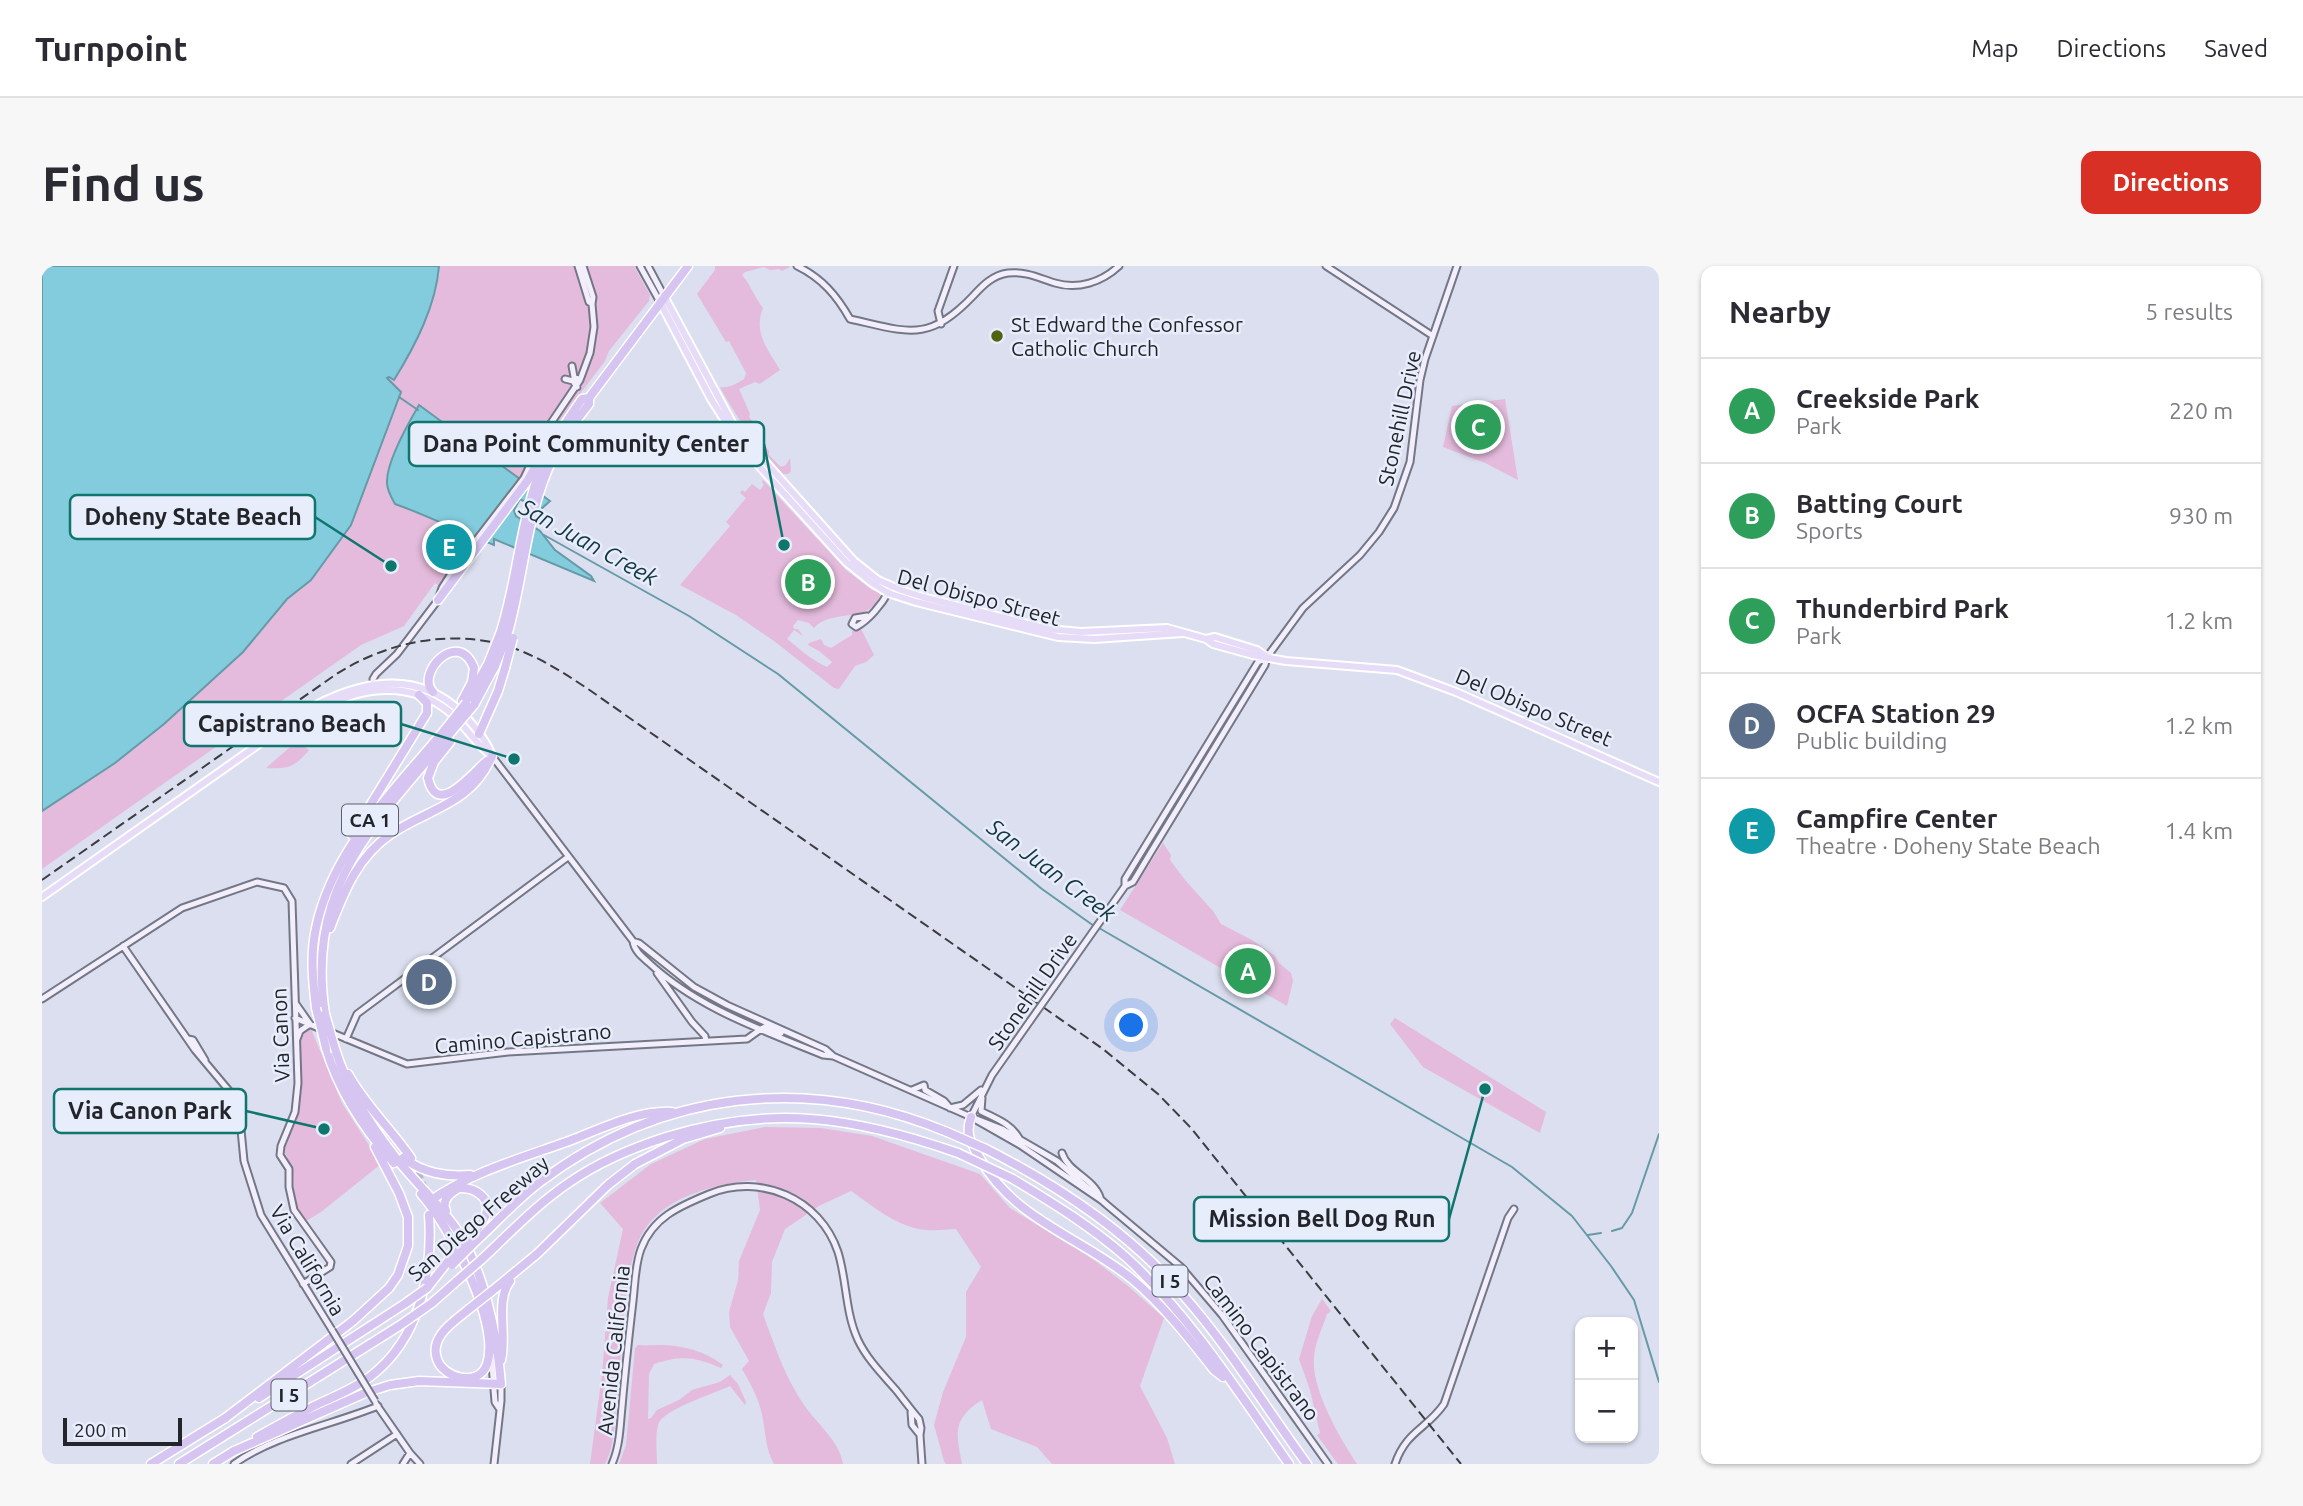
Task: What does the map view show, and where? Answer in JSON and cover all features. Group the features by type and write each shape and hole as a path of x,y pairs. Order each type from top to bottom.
{"highway":[{"path":"438,600 476,546 552,458 589,404 589,398 688,266"},
{"path":"532,483 554,433 565,423 582,399 589,398"},
{"name":"CA 1","path":"497,1384 499,1366 490,1311 476,1270 458,1232 386,1145 353,1095 325,1014 321,978 323,947 332,902 341,879 358,848 451,729 492,665 507,636 508,610 520,576 530,530 532,483"},
{"name":"CA 1","path":"520,576 532,483"},
{"path":"479,734 505,668 507,636"},
{"path":"433,692 428,688 428,682 437,660 444,654 457,652 470,660 475,672 467,703"},
{"path":"316,927 329,879 338,860 427,713 426,703 419,695"},
{"path":"451,729 430,770 429,784 435,791 444,794 454,792 492,756"},
{"name":"CA 1","path":"451,729 352,843 332,879 316,927 313,975 316,1008 326,1048 344,1092 369,1135 431,1200 465,1265 481,1310 489,1346"},
{"path":"323,947 346,886 365,858 390,835 458,799 488,766 492,756"},
{"path":"336,1052 353,1083 411,1158"},
{"name":"San Diego Freeway","path":"151,1464 406,1303 436,1280 473,1240 528,1192 574,1159 607,1140 679,1112 732,1101 814,1098 898,1114 947,1132 1041,1178 1093,1213 1147,1258 1183,1295 1215,1335 1307,1464"},
{"path":"431,1200 450,1187 480,1174 621,1122 660,1111 679,1112"},
{"path":"499,1366 504,1346 502,1302 507,1284 608,1185 635,1164 683,1139 732,1125 793,1117"},
{"name":"San Diego Freeway","path":"179,1464 432,1303 547,1199 606,1160 683,1131 743,1119 793,1117 841,1121 886,1130 958,1153 1013,1179 1082,1222 1127,1259 1181,1315 1289,1464"},
{"path":"971,1117 967,1127 969,1139 985,1168 1010,1198 1035,1218 1108,1261 1132,1279 1171,1318 1214,1370 1228,1380"},
{"path":"223,1419 353,1321 389,1288 398,1275 409,1236 406,1208 369,1135"},
{"path":"386,1145 413,1165 428,1172 457,1176 480,1174"},
{"path":"458,1232 444,1209 444,1204 448,1196 457,1189 472,1188 482,1195 487,1208 473,1240"},
{"path":"213,1464 292,1417 360,1383 378,1370 397,1349 408,1333 423,1294 429,1245 429,1214"},
{"path":"427,1288 451,1262"},
{"path":"489,1346 486,1366 474,1377 453,1375 440,1365 436,1355 437,1341 443,1332 525,1265"},
{"path":"232,1452 365,1393 390,1385 419,1381 497,1384"}],"main road":[{"path":"532,483 547,429 577,387 592,343 592,304 581,266"},
{"path":"581,266 589,302 592,304"},
{"path":"640,266 662,299"},
{"path":"648,266 662,299"},
{"path":"797,266 824,284 850,319 906,332 941,324 999,274 1023,272 1069,286 1087,284 1108,276 1119,266"},
{"path":"941,324 938,311 954,266"},
{"path":"1326,266 1433,336"},
{"name":"Stonehill Drive","path":"971,1117 986,1085 1030,1021 1125,886 1133,882 1265,665 1267,657 1303,608 1373,540 1394,508 1410,462 1421,376 1457,266"},
{"name":"Del Obispo Street","path":"662,299 711,399 741,446 846,562 868,581 1048,629 1082,632 1178,629 1213,644 1267,657 1298,662 1386,667 1456,692 1659,782"},
{"path":"572,366 574,377 580,380"},
{"path":"565,379 573,381 577,387"},
{"path":"373,687 376,674 397,654 438,600 454,569 476,546"},
{"path":"867,616 879,606 890,589"},
{"name":"Stonehill Drive","path":"1125,886 1125,880 1258,662 1267,657"},
{"path":"42,897 280,727 315,705 348,691 393,683 433,692 456,708 479,734 492,756 633,941 634,948 653,967 692,1023 705,1036 706,1041"},
{"path":"373,687 419,695 449,712 483,750 492,756"},
{"path":"1213,737 1214,749"},
{"path":"346,1039 357,1014 568,857"},
{"name":"Via Canon","path":"123,946 182,908 257,882 284,888 292,901 297,1100 280,1154 289,1169 294,1210 331,1264 303,1284"},
{"name":"Camino Capistrano","path":"633,941 694,987 712,997 825,1049 833,1056 980,1119 1057,1161 1173,1259 1196,1283 1222,1315 1328,1464"},
{"path":"42,999 123,946"},
{"name":"Via California","path":"123,946 187,1038 193,1040 237,1102 242,1155 259,1212 376,1404 420,1464"},
{"name":"Camino Capistrano","path":"653,967 705,1004 823,1055 833,1056"},
{"path":"294,1001 310,1024 300,1031 296,1042"},
{"name":"Camino Capistrano","path":"295,1018 407,1064 508,1052 747,1039 761,1029"},
{"path":"761,1029 766,1027 786,1034 791,1033"},
{"path":"911,1090 924,1084 925,1090 944,1101 950,1108 970,1101 986,1085"},
{"path":"986,1085 980,1103 981,1111 1004,1122 1014,1130 1020,1142"},
{"name":"Camino Capistrano","path":"1020,1142 1101,1200"},
{"path":"1062,1153 1066,1162 1094,1186 1101,1200"},
{"path":"1057,1161 1062,1171 1091,1194"},
{"name":"Avenida California","path":"612,1464 619,1440 628,1336 642,1247 649,1234 666,1215 678,1207 729,1187 758,1186 799,1201 821,1221 838,1252 850,1318 858,1339 867,1356 911,1412 912,1425 920,1436 922,1464"},
{"path":"1395,1464 1406,1441 1444,1404 1508,1218 1514,1209"},
{"name":"CA 1","path":"489,1346 497,1384"},
{"path":"494,1464 501,1401 497,1384"},
{"path":"234,1464 289,1437 359,1415 376,1404"},
{"path":"351,1464 397,1434"},
{"path":"403,1464 410,1453"},
{"path":"243,1458 248,1464"}],"shaded area":[{"path":"439,266 634,266 650,295 649,301 541,445 527,478 443,588 435,583 404,626 361,645 42,869 42,811 115,763 164,724 243,652 287,599 311,580 351,525 401,392 386,378 388,376 394,379 417,339 434,296"},
{"path":"715,266 790,267 782,271 764,267 742,275 763,308 760,317 761,333 780,370 760,384 755,382 739,389 749,417 756,426 755,431 769,455 781,467 786,465 790,458 791,471 788,474 783,474 756,443 720,387 739,382 744,379 746,373 729,341 726,342 697,294 715,270"},
{"path":"1505,399 1518,480 1485,463 1443,447 1452,406"},
{"path":"763,480 846,570 874,591 878,588 881,592 876,602 861,613 831,618 814,628 809,623 798,620 793,626 803,636 794,630 787,639 827,667 832,662 808,645 809,643 821,639 824,645 831,648 852,635 852,631 856,631 858,627 861,629 874,655 855,666 839,689 834,688 736,615 680,585 730,526 726,522 746,498 740,493 742,490 745,492 752,484 760,490 764,485"},
{"path":"297,741 309,750 299,761 285,767 266,768"},
{"path":"1163,843 1171,855 1170,860 1221,924 1275,956 1291,973 1293,981 1287,1006 1120,910"},
{"path":"1395,1018 1546,1112 1540,1133 1423,1067 1390,1024"},
{"path":"311,1029 342,1103 381,1164 303,1223 294,1209 293,1170 283,1148 301,1090 301,1036"},
{"path":"765,1127 821,1128 872,1136 980,1174 1010,1208 1094,1260 1128,1286 1164,1318 1140,1386 1167,1438 1175,1464 1052,1464 1037,1447 991,1429 982,1400 965,1414 958,1428 962,1464 946,1464 934,1425 943,1392 966,1337 966,1292 981,1267 956,1229 927,1230 906,1225 887,1216 851,1191 819,1206 785,1229 772,1262 771,1293 763,1314 791,1384 837,1447 843,1464 774,1464 767,1446 759,1403 742,1369 749,1361 730,1327 729,1312 738,1280 739,1261 760,1210 756,1180 709,1188 678,1200 653,1219 643,1232 636,1247 627,1289 611,1449 605,1464 590,1464 602,1375 608,1298 623,1229 600,1203 651,1164 705,1139"},
{"path":"1322,1299 1331,1311 1327,1314 1317,1340 1314,1370 1322,1398 1357,1464 1338,1464 1317,1435 1320,1433 1310,1390 1299,1359 1312,1316"},
{"path":"638,1345 685,1348 723,1365 721,1368 688,1358 654,1364 649,1374 648,1419 657,1410 679,1400 692,1390 720,1382 730,1375 738,1384 745,1405 730,1386 690,1402 661,1419 656,1439 657,1464 619,1464 626,1445 635,1348"}],"water":[{"path":"42,266 439,266 434,296 417,340 394,380 387,378 401,392 351,525 311,580 287,599 243,652 164,724 115,763 42,811"},
{"path":"419,405 550,501 540,510 520,499 514,510 516,516 540,531 555,550 594,581 494,539 494,545 395,504 387,483 390,465"}],"waterway":[{"name":"San Juan Creek","path":"399,397 418,410"},
{"name":"San Juan Creek","path":"544,535 689,616 778,674 1042,889 1094,926"},
{"name":"San Juan Creek","path":"1099,928 1512,1167 1572,1216 1611,1266 1634,1300 1659,1382"},
{"path":"1612,1231 1622,1228 1632,1213 1659,1134"},
{"path":"1588,1235 1601,1233"}],"tunnel":[{"path":"412,1161 424,1188"}],"railway":[{"path":"42,880 355,663 399,646 446,639 493,642 526,653 591,691 1103,1049 1158,1094 1191,1128 1461,1464"}],"place":[{"name":"St Edward the Confessor Catholic Church","path":"997,336"},
{"name":"Thunderbird Park","path":"1478,427"},
{"name":"Dana Point Community Center","path":"784,545"},
{"name":"Campfire Center","path":"449,547"},
{"name":"Doheny State Beach","path":"391,566"},
{"name":"Batting Court","path":"808,582"},
{"name":"Capistrano Beach","path":"514,759"},
{"name":"Creekside Park","path":"1248,971"},
{"name":"OCFA Station 29","path":"429,982"},
{"name":"Mission Bell Dog Run","path":"1485,1089"},
{"name":"Via Canon Park","path":"324,1129"}]}
